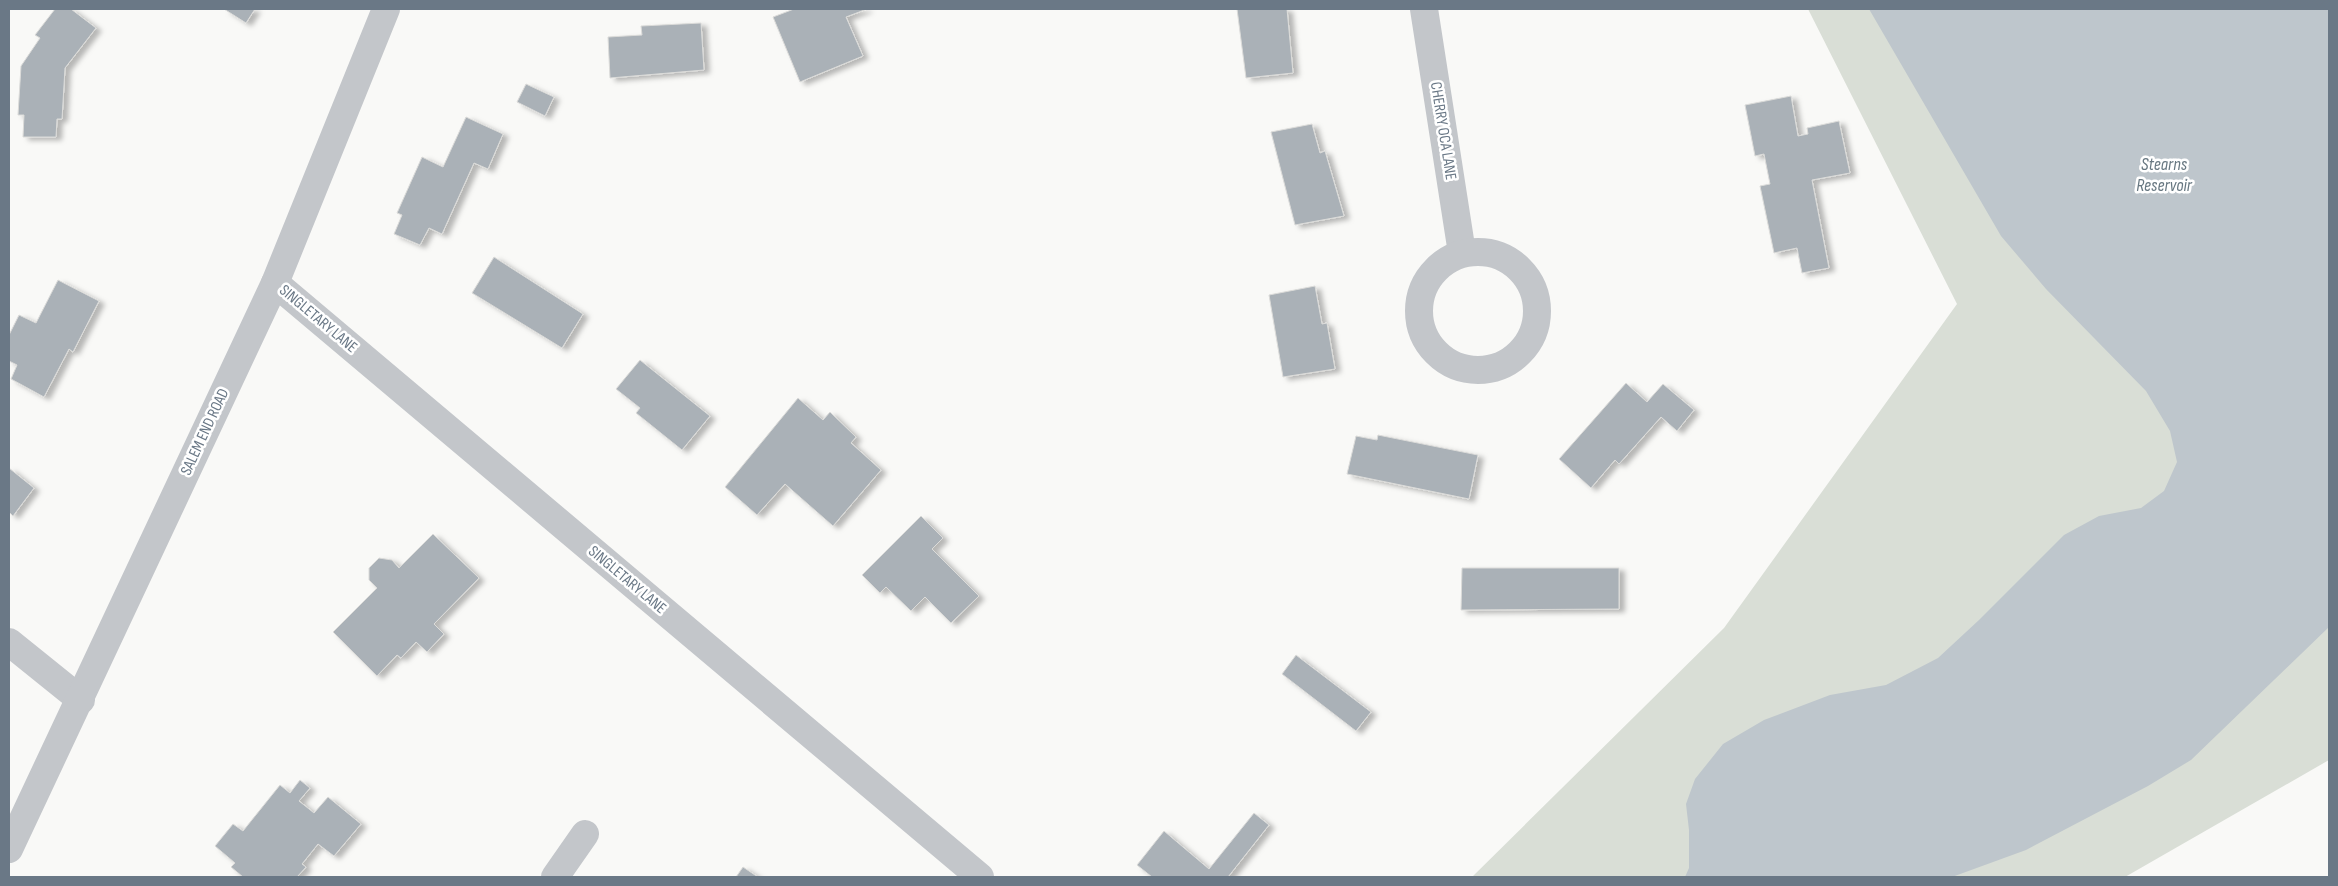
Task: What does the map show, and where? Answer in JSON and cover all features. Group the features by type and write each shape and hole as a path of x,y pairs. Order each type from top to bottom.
{"street":[{"name":"SALEM END ROAD","path":"9,849 275,283 386,9"},
{"name":"CHERRY OCA LANE","path":"1424,9 1462,253"},
{"path":"1487,252 1501,256 1520,268 1527,276 1538,304 1537,323 1530,342 1514,359 1499,367 1485,370 1464,369 1440,358 1427,342 1421,328 1419,306 1425,283 1441,264 1462,253 1487,252"},
{"name":"SINGLETARY LANE","path":"275,283 980,877"},
{"path":"9,642 80,700"},
{"path":"555,877 585,834"}],"shaded area":[{"name":"Stearns Reservoir","path":"1808,9 2329,9 2329,760 2125,877 1472,877 1724,628 1957,304"}],"water":[{"name":"Stearns Reservoir","path":"1869,9 2329,9 2329,627 2191,760 2148,786 2026,850 1952,877 1685,877 1689,868 1689,830 1686,804 1695,779 1723,744 1764,720 1830,695 1886,685 1938,658 2064,535 2099,516 2141,508 2164,491 2177,462 2170,431 2146,391 2046,289 2001,236"}],"building":[{"path":"55,9 71,9 96,28 65,68 62,119 57,119 56,137 23,137 24,115 18,115 21,66 40,38 35,35"},
{"path":"224,9 255,9 246,23"},
{"path":"794,9 867,9 846,17 863,56 800,82 773,17"},
{"path":"1237,9 1287,9 1293,73 1246,78"},
{"path":"701,23 704,70 610,78 608,37 642,35 641,26"},
{"path":"526,84 554,97 545,116 517,102"},
{"path":"1791,96 1798,136 1808,134 1807,128 1839,121 1850,173 1812,180 1829,268 1802,273 1797,248 1774,253 1760,186 1770,184 1764,154 1755,156 1745,105"},
{"path":"466,117 503,134 488,169 474,163 442,234 429,228 420,245 394,234 402,215 397,213 422,157 443,167"},
{"path":"1312,124 1320,153 1325,151 1344,216 1295,225 1271,132"},
{"path":"494,257 583,314 562,348 472,293"},
{"path":"58,280 99,301 73,352 69,349 44,397 11,379 17,365 9,361 9,335 19,315 36,323"},
{"path":"1315,286 1322,324 1327,323 1335,369 1283,377 1269,295"},
{"path":"640,360 710,416 682,450 636,413 640,408 616,389"},
{"path":"1626,383 1647,402 1663,384 1694,410 1677,431 1661,417 1619,464 1615,460 1591,488 1559,459"},
{"path":"798,398 823,420 830,412 856,437 851,443 881,470 833,526 785,484 757,515 725,487"},
{"path":"1378,435 1478,455 1469,499 1347,474 1356,436 1377,440"},
{"path":"9,468 34,488 13,516 9,512"},
{"path":"921,516 943,538 932,549 979,596 951,623 925,597 911,611 886,587 880,593 862,575"},
{"path":"433,534 479,578 434,624 444,634 427,652 416,642 401,658 397,655 377,676 333,632 377,588 369,580 369,568 379,558 392,560 399,568"},
{"path":"1462,568 1619,568 1619,609 1461,610"},
{"path":"1296,655 1371,712 1356,731 1282,674"},
{"path":"300,780 310,788 299,801 314,813 328,797 361,824 334,856 318,844 302,864 306,867 297,877 243,877 231,867 235,863 215,846 233,824 243,831 280,785 290,793"},
{"path":"1254,813 1269,825 1228,877 1152,877 1137,865 1164,831 1209,869"},
{"path":"743,867 758,877 736,877"}]}
